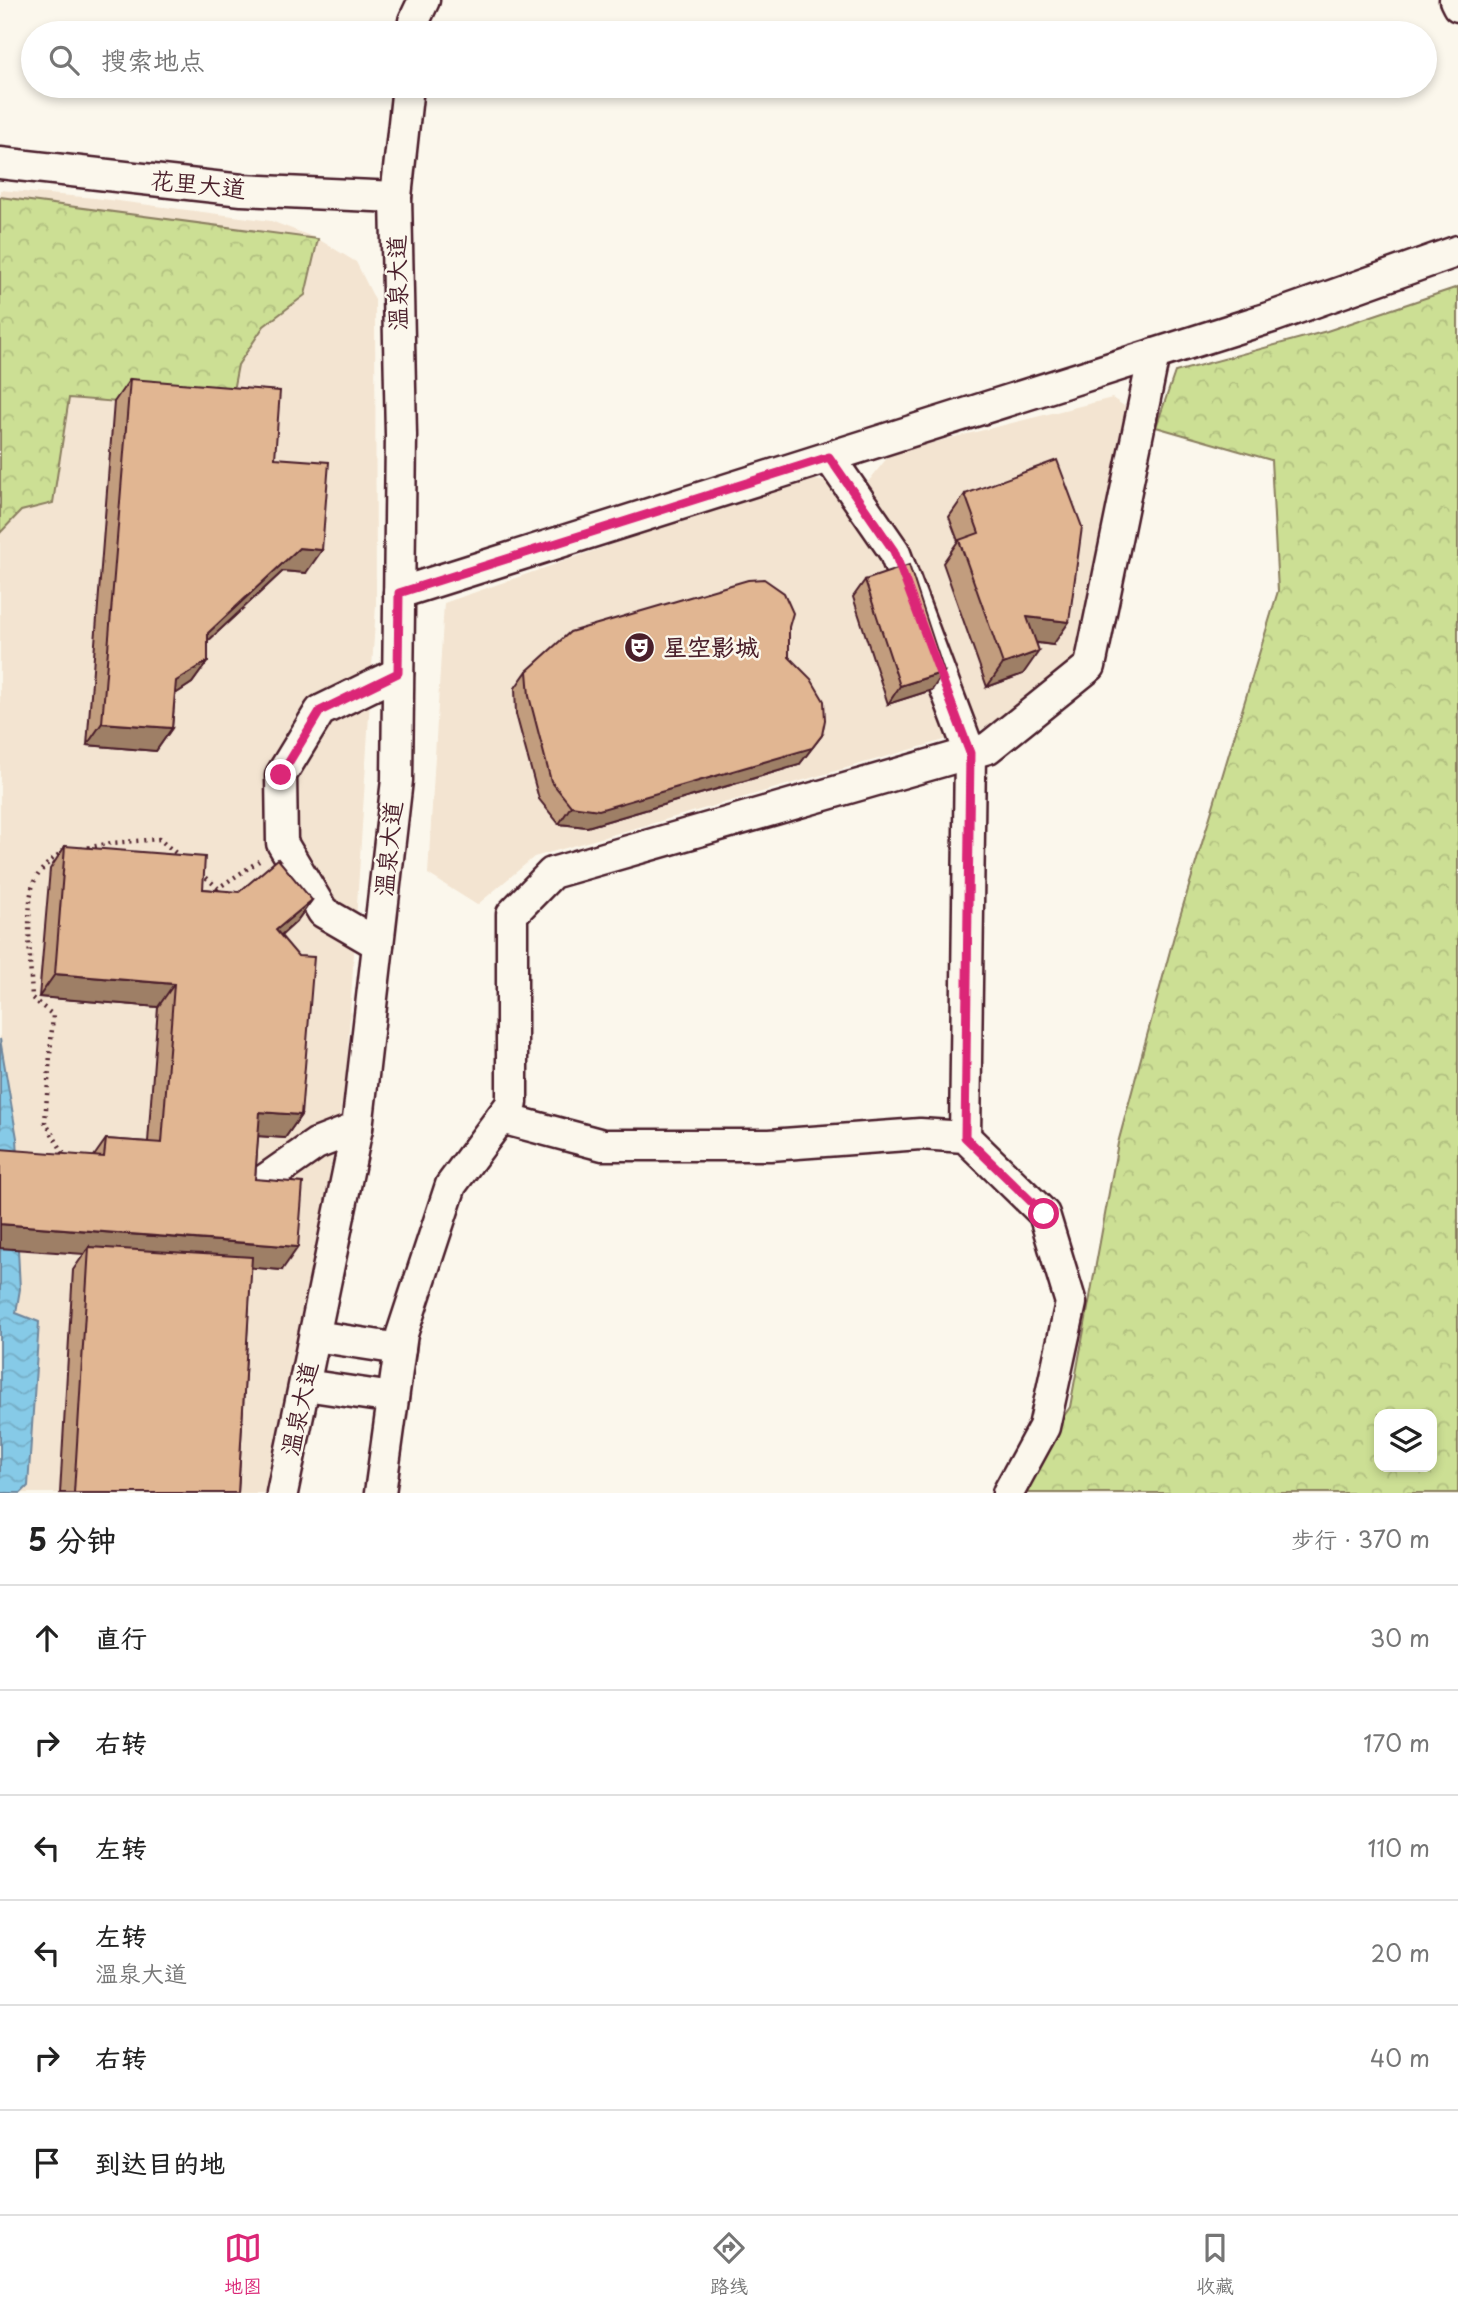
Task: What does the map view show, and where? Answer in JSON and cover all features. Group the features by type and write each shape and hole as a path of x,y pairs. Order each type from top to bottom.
{"street":[{"path":"414,21 424,0"},
{"path":"1455,0 1458,6"},
{"name":"温泉大道","path":"282,1493 358,1128 397,780 401,435 396,197 407,98"},
{"name":"花里大道","path":"0,163 242,190 396,197"},
{"path":"399,593 1272,317 1458,251"},
{"path":"380,1493 402,1334 451,1185 512,1103 512,915 552,873 988,748 1090,666 1154,354"},
{"path":"829,457 894,551 970,753 965,1137"},
{"path":"378,944 323,912 282,843 281,775 320,711 398,673"},
{"path":"501,1118 603,1144 770,1145 920,1134 965,1137 1044,1214 1071,1303 1044,1427 1008,1493"},
{"path":"256,1186 316,1144 358,1128"},
{"path":"315,1336 400,1349"},
{"path":"305,1385 393,1398"}],"path":[{"path":"68,1160 46,1122 54,1015 32,998 29,930 34,882 58,854 111,843 159,839 189,863"},
{"path":"199,872 218,888 282,843"}],"shaded area":[{"path":"0,190 95,198 271,221 318,239 356,262 375,300 376,605 346,1079 274,1493 0,1493"},
{"path":"1112,398 1156,427 1101,647 983,729 534,857 477,905 428,874 444,603 802,478 864,487 891,453"}],"green space":[{"path":"0,197 318,239 305,295 264,326 238,365 229,411 69,398 53,503 21,511 0,533"},
{"path":"1458,287 1458,1493 1011,1493 1070,1407 1118,1143 1174,936 1278,591 1271,460 1156,427 1175,372 1327,331"}],"water":[{"path":"0,1039 17,1138 19,1174 0,1173"},
{"path":"0,1248 18,1249 20,1289 16,1313 39,1322 28,1486 21,1493 0,1493"}],"building":[{"path":"130,379 280,391 275,458 329,462 322,550 299,548 208,633 208,661 176,681 172,728 102,723"},
{"path":"1057,460 1082,527 1069,622 1027,617 1039,651 1003,664 959,540 979,533 965,494"},
{"path":"909,565 944,672 900,686 865,580"},
{"path":"764,579 784,593 793,613 789,627 789,657 811,679 824,701 825,720 822,735 812,748 599,810 571,806 551,781 529,696 527,671 570,632 748,580"},
{"path":"65,846 205,857 203,889 239,892 278,859 312,900 276,930 298,956 314,957 301,1115 260,1112 255,1179 303,1183 298,1247 0,1224 0,1149 104,1157 106,1139 162,1143 174,984 55,974"},
{"path":"89,1247 252,1257 238,1493 74,1493"}],"place":[{"name":"星空影城","path":"640,648"}],"route":[{"path":"281,775 320,711 398,673 399,593 829,457 894,551 970,753 965,1137 1044,1214"}]}
